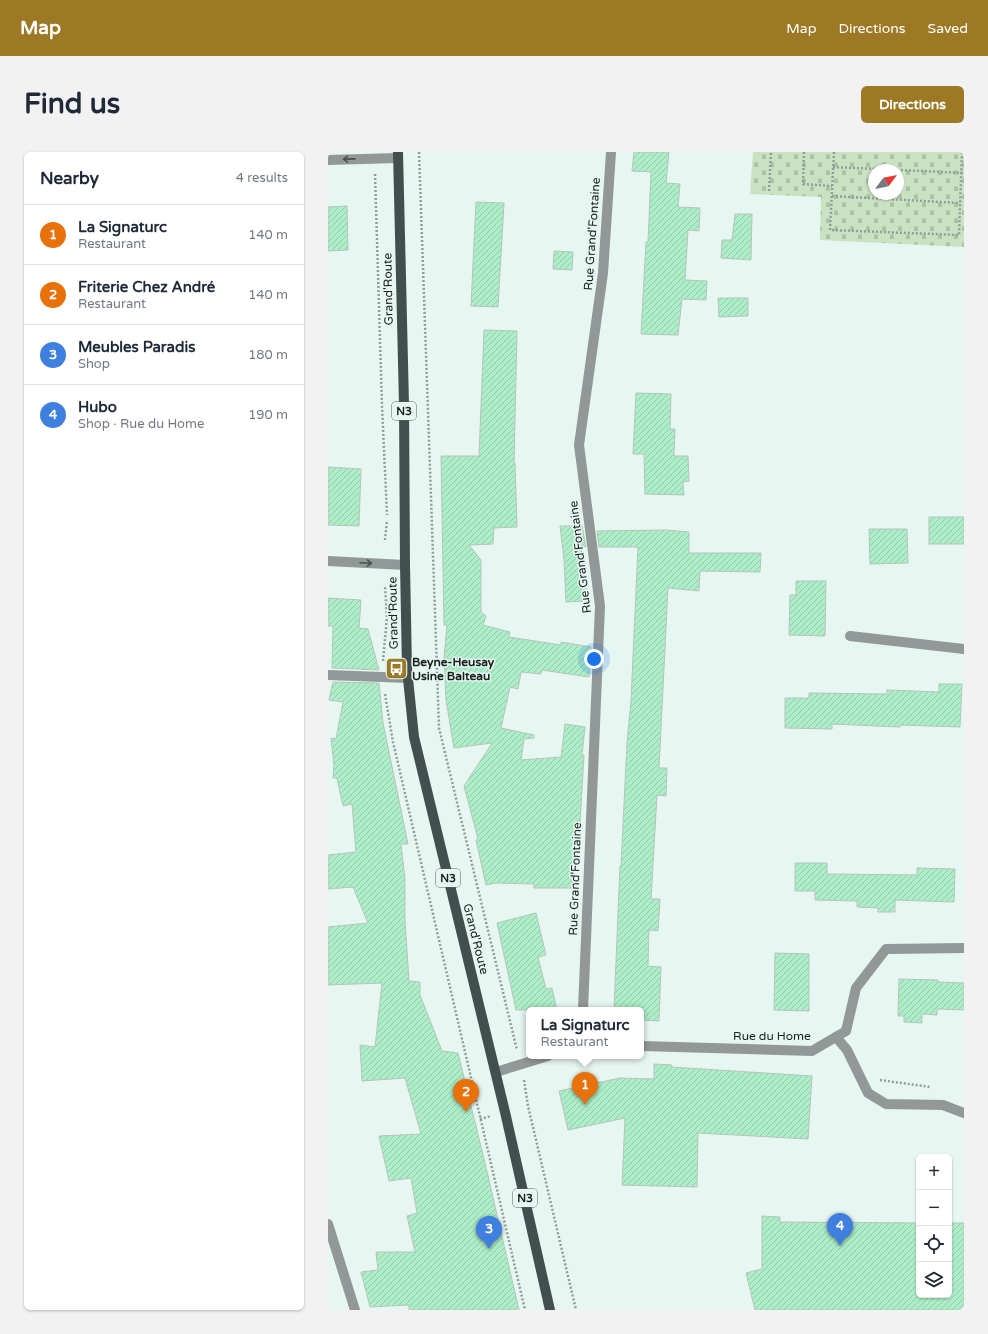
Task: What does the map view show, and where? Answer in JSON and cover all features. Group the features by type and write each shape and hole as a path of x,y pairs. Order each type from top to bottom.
{"main road":[{"name":"Grand'Route","path":"398,155 404,404 405,565 408,678 414,736 496,1072 550,1310"}],"street":[{"name":"Rue Grand'Fontaine","path":"583,1007 600,606 579,445 603,273 611,152"},
{"path":"328,160 375,159 398,155"},
{"path":"328,561 405,565"},
{"path":"850,636 964,648"},
{"path":"328,675 408,678"},
{"name":"Rue du Home","path":"644,1046 812,1051 846,1031 856,988 886,949 964,948"},
{"path":"836,1037 847,1050 868,1093 886,1104 943,1105 964,1113"},
{"path":"496,1072 539,1059"},
{"path":"328,1224 355,1310"}],"path":[{"path":"419,152 439,728 521,1065 528,1106 576,1310"},
{"path":"769,191 771,152"},
{"path":"804,152 803,184 832,186"},
{"path":"834,152 830,230 959,235 963,173 962,152"},
{"path":"375,159 382,406 387,519 385,540"},
{"path":"833,167 963,173"},
{"path":"832,196 960,203"},
{"path":"385,586 387,617 382,677 395,750 525,1310"},
{"path":"861,1078 935,1088"}],"green space":[{"path":"753,152 964,152 964,247 820,240 821,197 750,194"}],"building":[{"path":"634,152 669,152 666,183 680,184 678,207 700,208 699,231 688,230 685,280 707,281 706,300 682,299 678,335 641,334 646,242 648,242 651,172 632,171"},
{"path":"476,202 504,203 498,307 471,306"},
{"path":"347,206 348,250 328,251 328,207"},
{"path":"735,214 752,214 751,260 721,258 722,240 732,240"},
{"path":"554,251 573,252 572,270 553,269"},
{"path":"718,298 748,298 748,316 719,317"},
{"path":"484,330 517,331 514,463 517,527 494,528 493,544 469,545 481,560 481,612 486,616 483,625 510,632 509,637 561,645 561,642 591,647 589,677 542,670 541,674 521,672 518,689 510,687 501,728 534,735 534,738 524,739 521,760 561,757 565,724 585,727 582,755 584,755 579,841 573,888 534,888 534,884 496,883 486,885 476,840 478,839 464,786 492,743 454,748 446,700 444,658 447,625 444,625 441,456 479,456"},
{"path":"636,393 671,394 670,429 675,429 674,456 688,456 689,481 683,482 684,495 645,494 644,454 633,454"},
{"path":"328,467 361,469 359,526 328,525"},
{"path":"929,517 964,517 964,544 929,544"},
{"path":"560,526 582,526 586,547 581,546 587,601 566,602 564,559"},
{"path":"869,529 907,529 908,563 870,564"},
{"path":"666,530 689,532 689,553 761,553 760,572 700,571 699,591 668,588 659,768 667,768 666,796 657,795 651,899 660,899 658,931 649,930 648,966 661,967 659,1021 644,1020 644,1007 614,1007 620,866 631,701 638,547 599,547 597,531"},
{"path":"796,581 826,581 825,636 789,635 790,595 796,595"},
{"path":"328,598 361,600 359,628 368,629 379,670 332,668 333,626 328,626"},
{"path":"333,682 379,683 383,723 408,844 401,844 405,879 405,921 409,981 420,982 420,995 442,1051 458,1053 519,1310 409,1310 409,1305 370,1307 361,1272 378,1270 376,1252 415,1252 407,1216 417,1213 411,1178 389,1181 379,1136 421,1134 405,1078 362,1081 360,1045 375,1047 382,983 328,985 328,927 368,923 353,887 328,889 328,855 356,852 352,804 343,806 337,778 333,778 334,765 331,738 336,739 343,702 329,700"},
{"path":"939,684 962,684 960,727 900,725 900,727 832,724 832,729 785,728 785,698 809,698 809,693 887,694 887,690 939,692"},
{"path":"795,863 827,863 827,874 917,875 917,868 955,869 954,902 895,900 895,912 878,912 878,908 857,907 857,901 815,900 815,891 795,891"},
{"path":"536,913 546,955 538,957 546,989 552,988 556,1007 526,1007 526,1010 516,1010 497,923"},
{"path":"775,953 809,954 809,1011 774,1010"},
{"path":"899,979 938,980 938,982 964,983 964,1010 937,1009 937,1015 922,1014 922,1023 904,1022 904,1016 898,1016"},
{"path":"654,1064 672,1065 671,1067 812,1076 808,1139 698,1133 697,1187 622,1185 625,1118 568,1130 559,1091 620,1078 654,1079"},
{"path":"762,1216 780,1217 780,1222 916,1223 916,1298 952,1298 952,1223 964,1223 964,1310 755,1310 746,1273 762,1269"}],"place":[{"name":"Beyne-Heusay Usine Balteau","path":"396,669"},
{"name":"La Signaturc","path":"585,1105"},
{"name":"Friterie Chez André","path":"466,1112"},
{"name":"Hubo","path":"840,1246"},
{"name":"Meubles Paradis","path":"489,1249"}]}
